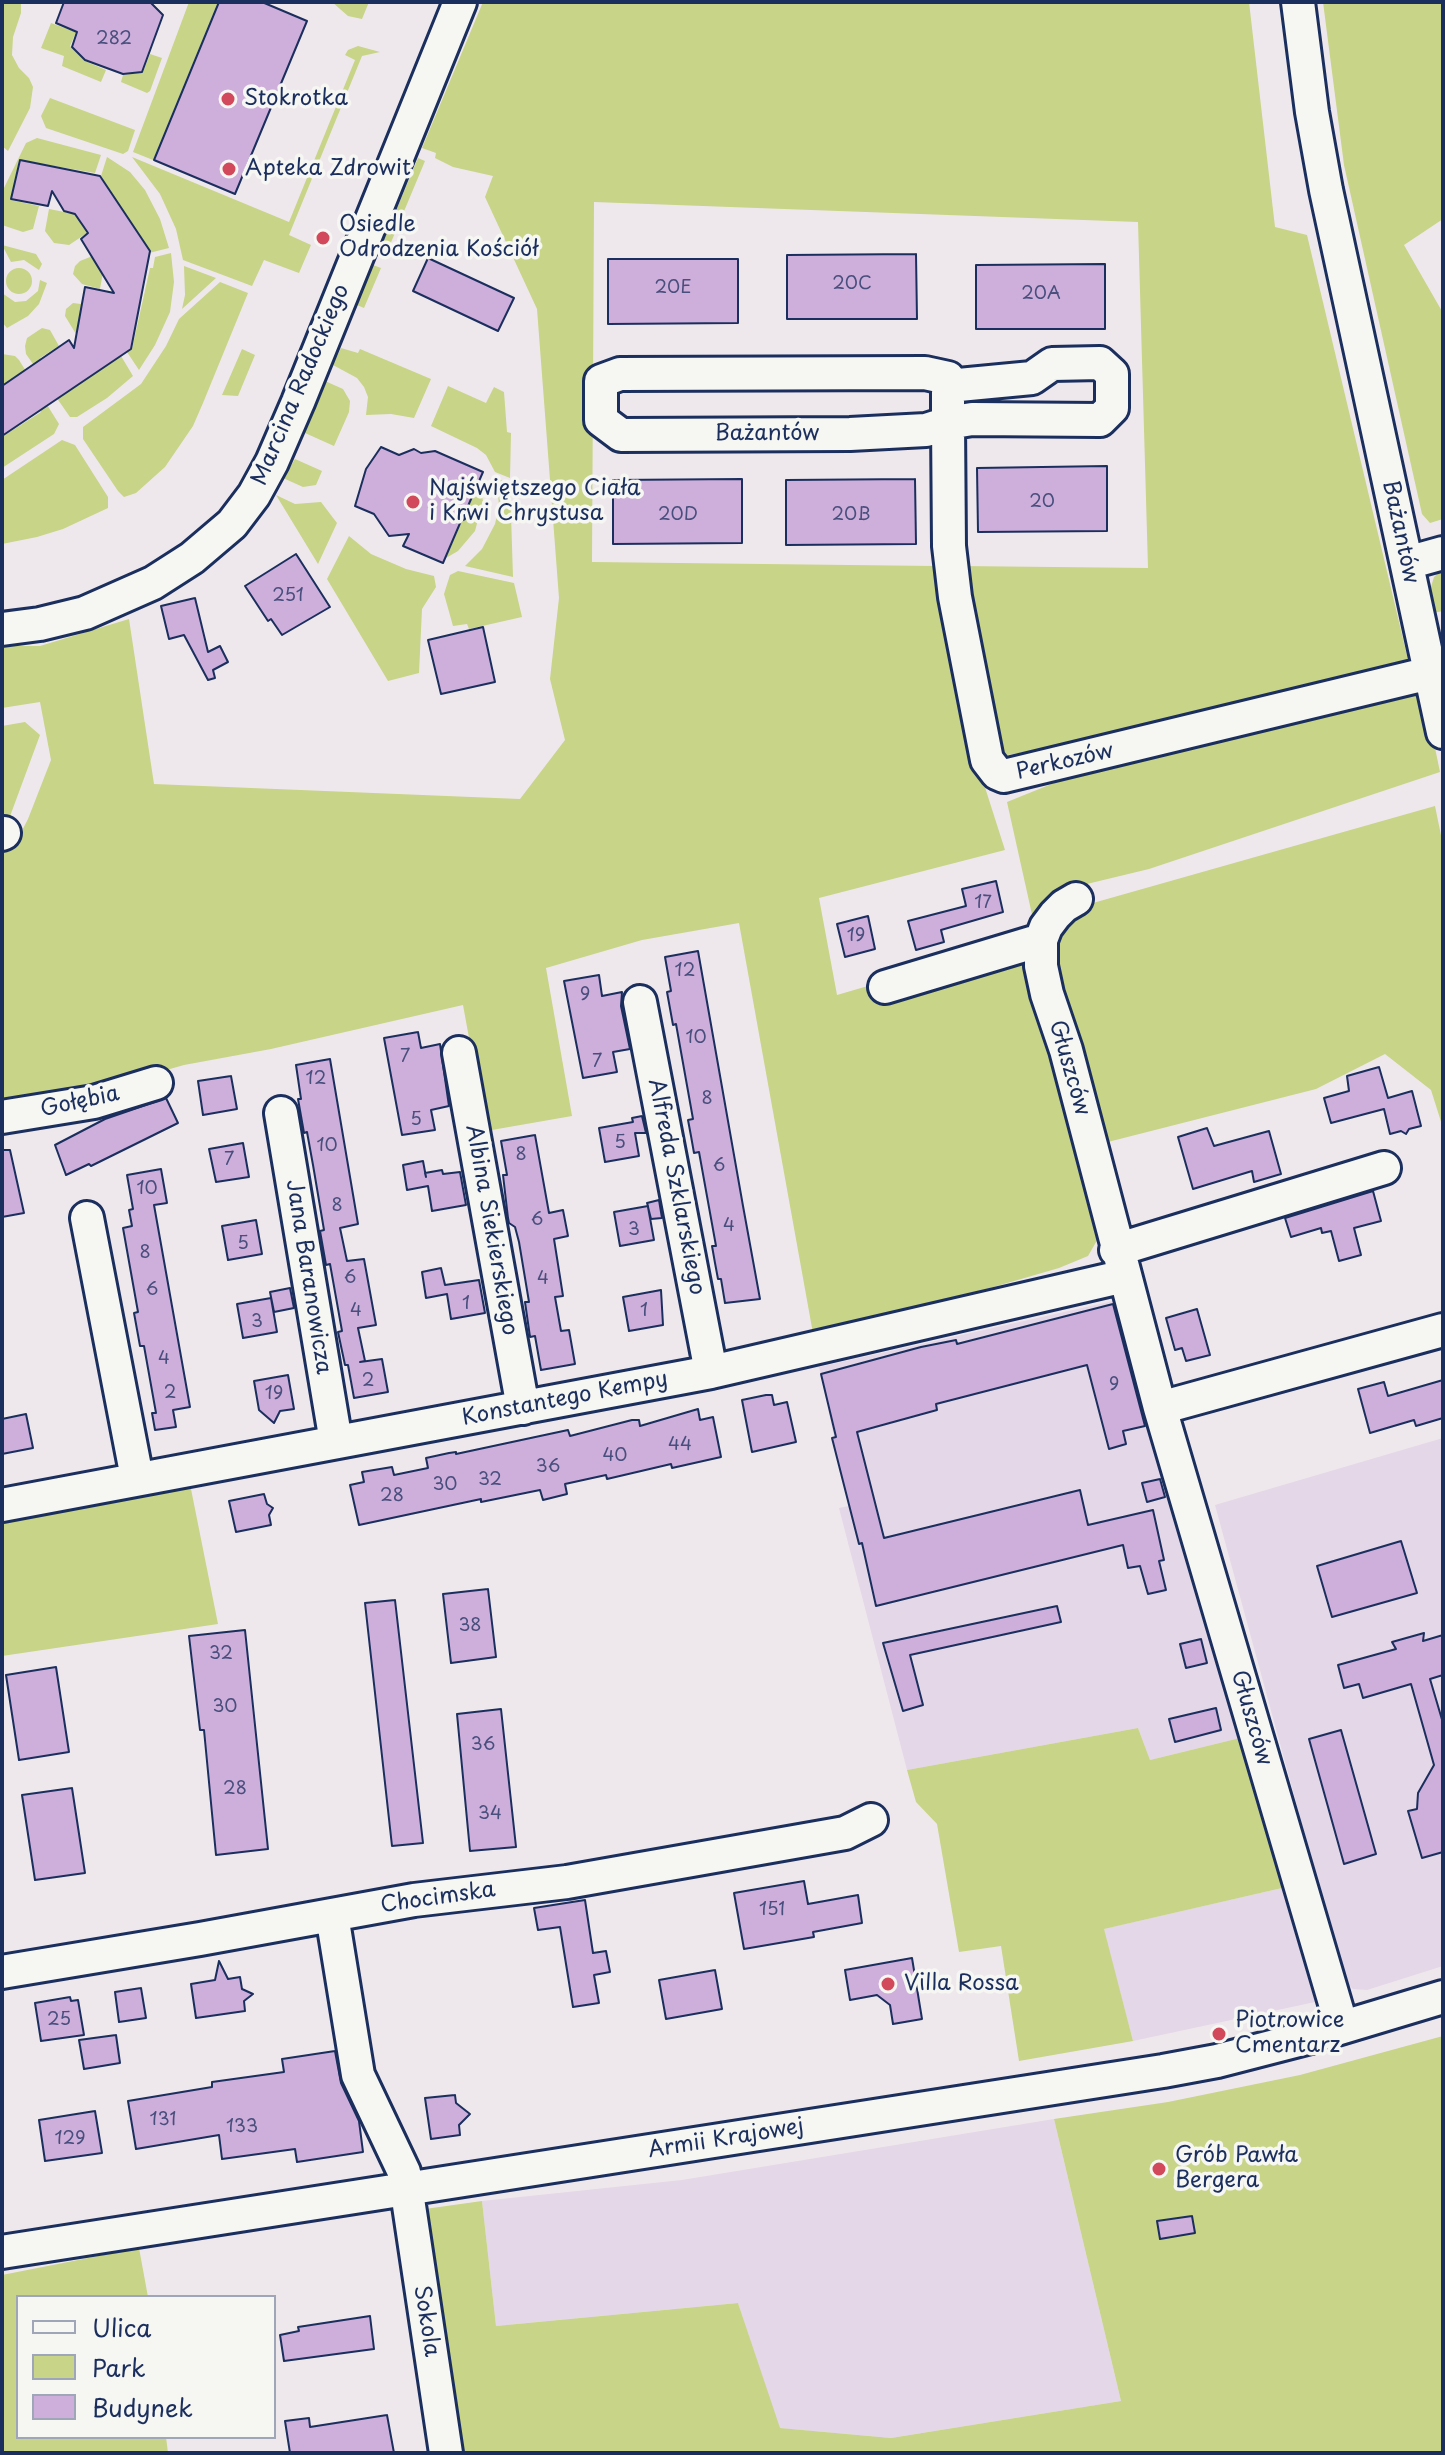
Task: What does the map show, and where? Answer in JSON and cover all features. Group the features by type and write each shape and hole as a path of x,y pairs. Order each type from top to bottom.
{"street":[{"name":"Marcina Radockiego","path":"2,629 85,613 153,583 192,558 232,524 254,495 294,412 460,2"},
{"name":"Bażantów","path":"1298,2 1326,190 1443,732"},
{"name":"Bażantów","path":"1100,363 1112,374 1112,408 1100,420 972,419 926,430 850,434 621,435 601,420 601,381 620,374 925,373 948,382 1032,378 1052,364 1100,363"},
{"name":"Perkozów","path":"948,382 949,546 955,597 987,760 997,773 1012,775 1430,673"},
{"path":"1407,563 1443,553"},
{"path":"885,987 1041,940 1055,915 1076,899"},
{"name":"Głuszców","path":"1041,940 1041,966 1047,994 1066,1050 1160,1408 1342,2027"},
{"name":"Alfreda Szklarskiego","path":"640,1002 711,1372"},
{"name":"Albina Siekierskiego","path":"459,1053 523,1408"},
{"name":"Gołębia","path":"2,1117 94,1102 156,1083"},
{"name":"Jana Baranowicza","path":"281,1113 336,1442"},
{"path":"1120,1263 1384,1168"},
{"path":"87,1218 137,1478"},
{"name":"Konstantego Kempy","path":"2,1505 711,1372 1120,1263"},
{"path":"1160,1408 1443,1330"},
{"name":"Chocimska","path":"2,1972 414,1900 567,1882 830,1835 858,1828 871,1820"},
{"name":"Sokola","path":"332,1915 358,2075 404,2172 446,2453"},
{"name":"Armii Krajowej","path":"2,2252 1163,2071 1217,2061 1443,1997"}],"shaded area":[{"path":"1122,1299 1244,1737 1150,1760 1138,1728 907,1770 839,1508 849,1506 819,1367"},
{"path":"1443,1438 1443,1966 1367,1990 1353,1989 1345,1982 1215,1505"},
{"path":"1282,1888 1315,2002 1133,2041 1103,1929"},
{"path":"1054,2119 1121,2401 891,2438 779,2428 738,2303 496,2326 482,2201 682,2180"}],"green space":[{"path":"2,2 21,4 12,55 33,87 30,108 8,151 2,146"},
{"path":"189,2 218,2 153,160 133,152"},
{"path":"332,2 369,2 362,19 348,16"},
{"path":"483,2 1249,2 1275,227 1307,235 1409,664 1053,747 1002,756 959,566 1148,568 1138,222 594,202 592,562 935,566 967,731 1005,850 819,898 837,995 1029,939 1103,1230 1088,1256 1059,1268 814,1339 739,923 642,940 546,968 572,1116 486,1131 463,1005 271,1049 184,1065 100,1089 2,1104 2,852 13,848 51,760 40,702 2,708 2,646 40,646 129,619 154,784 520,799 565,740 550,679 559,598 537,309 485,197 493,176 453,167 435,158 436,153 422,148"},
{"path":"1323,2 1443,2 1443,219 1404,245 1443,313 1443,519 1430,523 1422,514 1344,165"},
{"path":"51,23 76,32 70,46 85,61 106,70 101,82 62,66 64,56 41,48"},
{"path":"358,46 380,52 362,56 289,235 311,245 299,273 264,260 252,286 183,260 176,229 160,194 132,157 289,222 355,60 345,55 348,50"},
{"path":"150,54 162,58 150,91 147,93 121,82 123,75 143,72"},
{"path":"50,98 135,130 128,151 123,154 46,128 41,116"},
{"path":"37,138 101,155 95,173 19,160 11,200 39,206 33,229 23,232 2,225 2,192 26,143"},
{"path":"107,157 130,172 145,190 160,219 169,248 149,253 101,176"},
{"path":"418,158 425,161 387,252 380,249"},
{"path":"49,209 75,214 87,233 69,245 54,243 45,231"},
{"path":"2,245 36,254 42,264 39,270 24,260 11,262"},
{"path":"100,253 105,261 100,289 82,284 73,274 80,261"},
{"path":"171,253 174,282 170,312 139,370 127,352 132,349 150,268 153,268 155,257"},
{"path":"373,265 381,268 364,308 357,305"},
{"path":"184,266 216,278 182,309 185,295"},
{"path":"19,268 28,272 32,281 28,290 19,294 10,290 6,281 10,272"},
{"path":"40,280 47,283 39,304 28,316 7,328 2,322 2,293 15,302 26,301 38,291"},
{"path":"220,282 248,293 193,426 165,467 136,493 124,497 83,439 83,427 141,384 166,346 179,319"},
{"path":"73,303 97,306 93,324 76,334 65,316 66,309"},
{"path":"42,328 50,330 59,346 40,358 64,394 121,356 133,376 107,398 77,417 70,417 26,354 27,338"},
{"path":"341,348 358,353 360,349 431,379 414,418 391,414 366,415 368,397 364,387 357,378 333,365"},
{"path":"242,349 255,355 238,396 222,395"},
{"path":"2,354 15,356 19,360 59,424 54,434 2,468 2,437 41,412 18,375 2,385"},
{"path":"325,381 343,389 350,401 349,412 334,446 305,433"},
{"path":"448,386 486,403 494,387 504,392 507,432 511,433 510,478 495,472 486,455 477,448 431,426"},
{"path":"62,440 75,445 108,497 108,508 63,529 2,544 2,480"},
{"path":"295,459 322,471 316,485 303,487 283,478"},
{"path":"497,478 510,484 513,577 465,566 482,549 495,524 499,507"},
{"path":"479,481 483,501 475,531 458,551 446,558 462,521 466,519"},
{"path":"276,495 295,504 321,502 337,523 318,564"},
{"path":"349,536 371,554 406,569 434,576 436,587 422,609 419,673 388,681 327,579"},
{"path":"1441,570 1443,611 1433,613 1430,590 1434,577"},
{"path":"458,571 514,583 522,617 469,629 467,624 453,626 444,594 450,575"},
{"path":"1423,690 1440,772 1149,869 1062,890 1033,919 1007,802 1096,766"},
{"path":"25,722 40,735 9,819 2,822 2,726"},
{"path":"1435,806 1443,845 1443,1128 1431,1090 1385,1054 1316,1089 1100,1144 1047,946 1057,927 1093,903"},
{"path":"189,1479 218,1624 2,1656 2,1515"},
{"path":"1138,1728 1150,1760 1244,1737 1282,1888 1104,1929 1133,2041 1019,2061 1001,1946 959,1952 937,1824 916,1802 907,1770"},
{"path":"1443,2036 1443,2453 463,2453 425,2209 482,2201 496,2326 738,2303 780,2428 891,2438 1121,2401 1054,2119 1168,2102 1300,2075"},
{"path":"139,2248 148,2295 16,2295 16,2439 166,2439 168,2453 2,2453 2,2275"}],"building":[{"path":"64,2 150,2 163,15 142,72 123,74 85,60 72,47 77,32 56,23"},
{"name":"Stokrotka","path":"219,2 262,2 307,21 235,194 154,160"},
{"path":"20,160 100,176 150,251 131,349 2,436 2,386 69,340 74,348 85,287 114,293 81,239 88,233 75,214 64,211 52,191 48,206 11,199"},
{"path":"916,254 917,319 787,319 787,255"},
{"path":"428,258 514,298 498,331 413,291"},
{"path":"608,259 738,259 738,323 608,324"},
{"path":"1105,264 1105,329 976,329 976,265"},
{"name":"Najświętszego Ciała i Krwi Chrystusa","path":"381,447 399,455 414,449 421,453 435,451 483,472 465,519 461,521 443,563 403,546 409,534 389,536 374,514 355,506 366,469"},
{"path":"1107,466 1107,531 978,532 977,468"},
{"path":"742,479 742,543 613,544 613,480"},
{"path":"915,479 916,544 786,545 786,480"},
{"path":"296,554 330,607 282,635 271,619 268,621 245,586"},
{"path":"195,598 208,652 220,646 228,662 213,670 215,678 208,680 184,635 169,639 161,606"},
{"path":"483,627 495,682 441,694 428,640"},
{"path":"996,881 1003,912 941,930 944,942 916,950 908,921 966,906 962,889"},
{"path":"868,916 875,949 845,957 837,924"},
{"path":"698,951 760,1299 725,1303 712,1246 716,1246 699,1152 694,1153 688,1120 693,1119 667,992 671,991 665,957"},
{"path":"599,975 602,996 622,992 621,1006 630,1049 613,1052 617,1072 583,1078 564,981"},
{"path":"418,1032 421,1048 440,1044 449,1106 431,1110 435,1130 402,1135 384,1038"},
{"path":"330,1059 358,1224 340,1228 347,1261 364,1259 376,1325 358,1328 365,1361 360,1362 382,1359 388,1392 354,1398 338,1332 342,1331 330,1264 326,1265 320,1231 324,1230 307,1132 304,1133 298,1099 301,1099 296,1065"},
{"path":"1379,1067 1388,1098 1412,1091 1421,1126 1409,1129 1406,1134 1401,1131 1390,1134 1384,1109 1331,1123 1324,1098 1349,1091 1347,1076"},
{"path":"231,1076 237,1109 203,1115 198,1081"},
{"path":"166,1098 178,1123 66,1175 55,1145 105,1119"},
{"path":"642,1116 646,1133 635,1133 639,1156 605,1162 599,1128 633,1122 632,1118"},
{"path":"1207,1128 1214,1146 1269,1131 1281,1174 1254,1182 1252,1171 1193,1189 1178,1137"},
{"path":"535,1135 549,1213 563,1210 568,1236 554,1239 563,1296 555,1297 561,1331 569,1330 575,1364 541,1370 535,1336 530,1337 525,1302 529,1302 519,1242 515,1227 508,1218 503,1175 507,1175 501,1141"},
{"path":"243,1143 249,1177 216,1182 209,1149"},
{"path":"2,1150 10,1150 24,1213 2,1217"},
{"path":"423,1161 425,1173 442,1170 443,1174 460,1172 466,1205 432,1211 428,1186 407,1190 403,1165"},
{"path":"161,1169 167,1203 154,1205 190,1407 173,1410 176,1427 155,1430 152,1413 156,1413 144,1346 140,1346 134,1313 138,1312 123,1228 132,1226 129,1210 133,1209 127,1175"},
{"path":"1373,1191 1381,1221 1354,1228 1361,1255 1339,1261 1331,1231 1322,1233 1321,1228 1291,1237 1285,1218"},
{"path":"659,1200 662,1218 651,1219 648,1207 654,1240 620,1246 614,1212 648,1206 647,1203"},
{"path":"256,1220 262,1254 228,1260 222,1226"},
{"path":"441,1268 445,1285 479,1280 485,1313 451,1319 447,1294 426,1298 422,1272"},
{"path":"290,1288 294,1308 274,1312 270,1292"},
{"path":"661,1290 663,1325 629,1331 623,1297"},
{"path":"271,1298 277,1332 243,1338 237,1304"},
{"path":"1113,1304 1145,1426 1123,1431 1126,1444 1109,1449 1087,1365 936,1404 937,1410 857,1432 884,1538 1080,1490 1088,1525 1153,1510 1164,1560 1159,1561 1166,1590 1148,1594 1140,1566 1128,1568 1123,1545 876,1606 862,1543 859,1544 832,1438 836,1437 821,1374 921,1347 956,1340 957,1344"},
{"path":"1197,1309 1210,1355 1186,1361 1182,1348 1175,1350 1166,1318"},
{"path":"288,1375 294,1409 280,1411 274,1423 259,1410 254,1381"},
{"path":"1443,1380 1443,1418 1416,1426 1414,1420 1370,1433 1358,1389 1384,1382 1388,1396"},
{"path":"772,1395 774,1405 787,1402 796,1442 752,1452 742,1400"},
{"path":"698,1409 700,1420 713,1417 721,1457 672,1468 671,1464 607,1479 606,1475 565,1484 567,1494 543,1500 540,1490 359,1525 350,1485 364,1482 362,1472 392,1467 394,1475 428,1468 426,1458 449,1453 568,1430 570,1436 632,1420 639,1420 640,1426"},
{"path":"26,1414 33,1448 2,1454 2,1419"},
{"path":"1160,1479 1165,1497 1147,1502 1142,1483"},
{"path":"264,1494 267,1504 273,1508 269,1515 271,1525 236,1532 229,1501"},
{"path":"1401,1541 1417,1593 1332,1617 1317,1566"},
{"path":"488,1589 496,1657 451,1663 443,1594"},
{"path":"395,1600 423,1843 392,1846 365,1603"},
{"path":"1057,1606 1061,1622 910,1655 923,1705 903,1711 883,1643"},
{"path":"245,1630 268,1849 216,1855 204,1730 200,1730 189,1636"},
{"path":"1424,1633 1423,1641 1443,1635 1443,1675 1430,1679 1443,1723 1443,1852 1422,1858 1408,1811 1417,1809 1418,1793 1434,1765 1411,1684 1363,1698 1359,1684 1344,1688 1338,1665 1396,1649 1392,1642"},
{"path":"1201,1639 1207,1663 1186,1668 1180,1644"},
{"path":"56,1667 69,1752 19,1760 6,1675"},
{"path":"1216,1708 1221,1730 1175,1742 1169,1719"},
{"path":"501,1709 516,1847 470,1851 457,1714"},
{"path":"1341,1730 1376,1854 1344,1864 1309,1739"},
{"path":"72,1788 85,1873 35,1880 22,1795"},
{"path":"804,1881 808,1904 858,1895 862,1923 813,1932 814,1937 744,1949 734,1893"},
{"path":"585,1900 593,1953 606,1951 610,1972 594,1975 599,2003 573,2007 560,1927 538,1930 534,1908"},
{"path":"912,1958 922,2019 893,2024 890,2005 877,1995 850,2000 845,1970"},
{"path":"219,1961 228,1979 240,1977 242,1989 253,1994 244,2001 245,2011 196,2018 191,1984 215,1980"},
{"path":"715,1970 722,2009 666,2019 659,1980"},
{"path":"141,1988 146,2018 119,2022 115,1992"},
{"path":"70,1997 71,2001 78,2000 84,2035 41,2041 35,2003"},
{"path":"116,2035 120,2063 84,2069 79,2040"},
{"path":"335,2051 341,2083 359,2121 363,2152 297,2162 295,2149 222,2159 219,2135 136,2149 128,2101 212,2087 212,2082 284,2072 282,2059"},
{"path":"455,2095 456,2103 470,2114 459,2125 460,2135 431,2139 425,2098"},
{"path":"95,2111 102,2153 45,2161 39,2120"},
{"path":"1192,2216 1195,2233 1160,2239 1157,2221"},
{"path":"370,2316 374,2349 284,2361 280,2335 299,2331 298,2327"},
{"path":"387,2415 394,2453 290,2453 285,2421 309,2418 310,2427"}],"place":[{"name":"Stokrotka","path":"228,99"},
{"name":"Apteka Zdrowit","path":"229,169"},
{"name":"Osiedle Odrodzenia Kościół","path":"323,238"},
{"name":"Najświętszego Ciała i Krwi Chrystusa","path":"413,502"},
{"name":"Villa Rossa","path":"888,1984"},
{"name":"Piotrowice Cmentarz","path":"1219,2034"},
{"name":"Grób Pawła Bergera","path":"1159,2169"}]}
